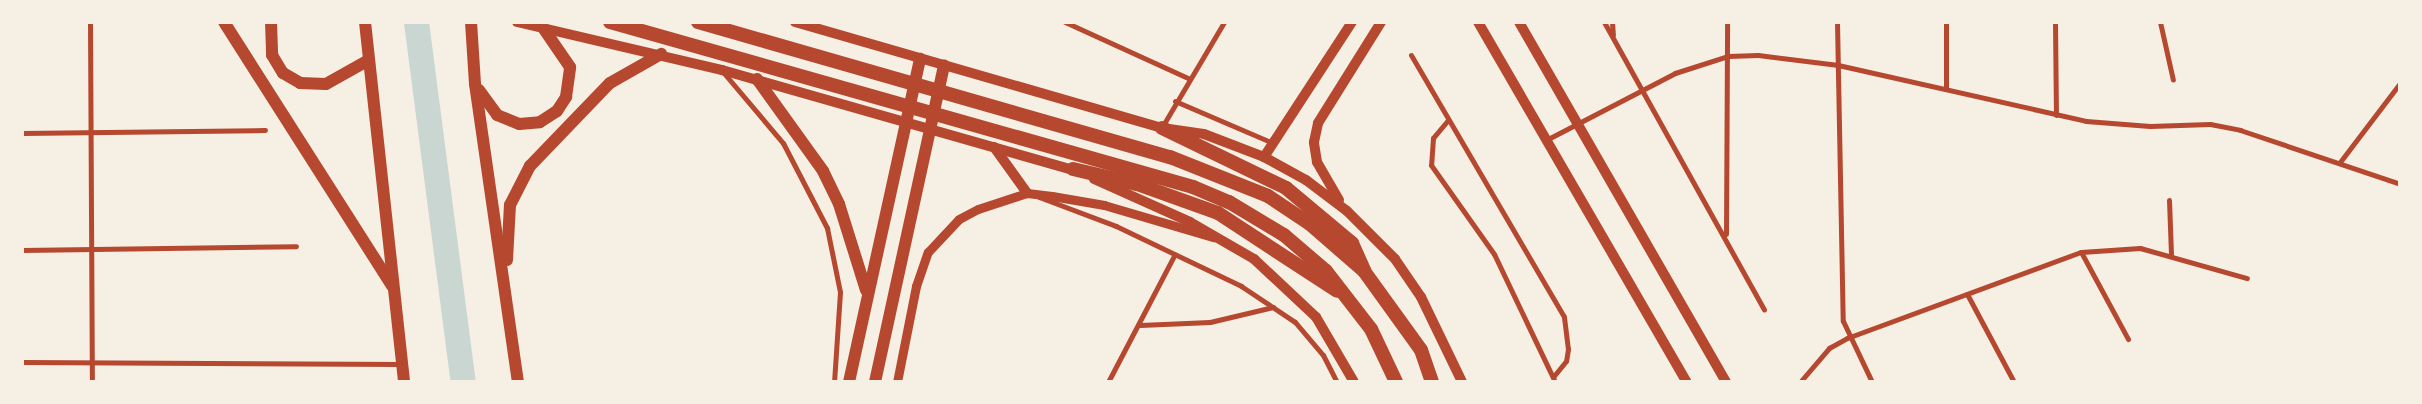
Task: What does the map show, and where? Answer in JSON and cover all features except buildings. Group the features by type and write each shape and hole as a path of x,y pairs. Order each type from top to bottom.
{"highway":[{"path":"610,22 713,49 1193,187 1254,214 1310,257 1351,301 1385,353 1396,382"},
{"path":"698,22 1170,157 1268,196 1310,224 1364,271 1416,342 1432,382"},
{"path":"1162,128 1286,188 1352,242 1364,271"},
{"path":"1073,169 1137,184 1218,213 1351,301"}],"main road":[{"path":"224,22 394,289"},
{"path":"271,22 272,55 283,74 300,83 326,84 367,61"},
{"path":"365,22 367,61 404,382"},
{"path":"471,22 475,84 518,382"},
{"path":"517,22 661,54 722,70 930,126 994,147 1073,169 1225,241 1295,295 1330,337 1354,382"},
{"path":"794,22 1162,128 1204,134 1264,157 1306,180 1347,211 1394,259 1421,297 1462,382"},
{"path":"1264,157 1352,22"},
{"path":"1347,211 1322,175 1314,142 1318,123 1381,22"},
{"path":"1478,22 1543,141 1687,382"},
{"path":"1518,22 1579,124 1726,382"},
{"path":"475,84 497,115 519,124 540,122 557,111 566,97 570,67 544,29"},
{"path":"508,315 506,238 517,186 544,149 610,83 661,54"},
{"path":"849,382 866,291 920,59"},
{"path":"875,382 944,65"},
{"path":"756,79 823,171 838,204 866,291"},
{"path":"994,147 1027,193"}],"street":[{"path":"90,22 92,382"},
{"path":"1065,22 1188,78"},
{"path":"1162,128 1188,78 1224,22"},
{"path":"1604,22 1726,237 1764,309"},
{"path":"1612,22 1613,38"},
{"path":"1726,237 1727,22"},
{"path":"1836,22 1842,285 1847,338 1872,382"},
{"path":"1946,22 1946,89"},
{"path":"2055,22 2056,115"},
{"path":"2160,22 2173,80"},
{"path":"1543,141 1692,66 1728,56 1758,54 1838,65 2056,115 2116,124 2210,124 2340,162 2400,184"},
{"path":"1411,55 1564,317 1568,349 1566,361 1554,379"},
{"path":"722,70 783,143 827,228 840,292 834,382"},
{"path":"2340,162 2400,83"},
{"path":"1175,101 1274,144"},
{"path":"1448,120 1433,138 1431,165 1494,254 1554,379"},
{"path":"22,132 91,133 265,130"},
{"path":"1027,193 1175,254 1273,307 1311,339 1337,382"},
{"path":"897,382 916,286 928,252 959,219 1027,193 1104,205 1225,241"},
{"path":"2169,200 2171,255"},
{"path":"22,250 296,246"},
{"path":"1800,382 1829,348 1847,338 2081,252 2116,247 2171,255 2247,278"},
{"path":"2081,252 2128,339"},
{"path":"1108,382 1140,325 1175,254"},
{"path":"1966,294 2014,382"},
{"path":"1140,325 1210,322 1273,307"},
{"path":"22,362 92,360 402,364"}],"waterway":[{"path":"416,22 463,382"}]}
